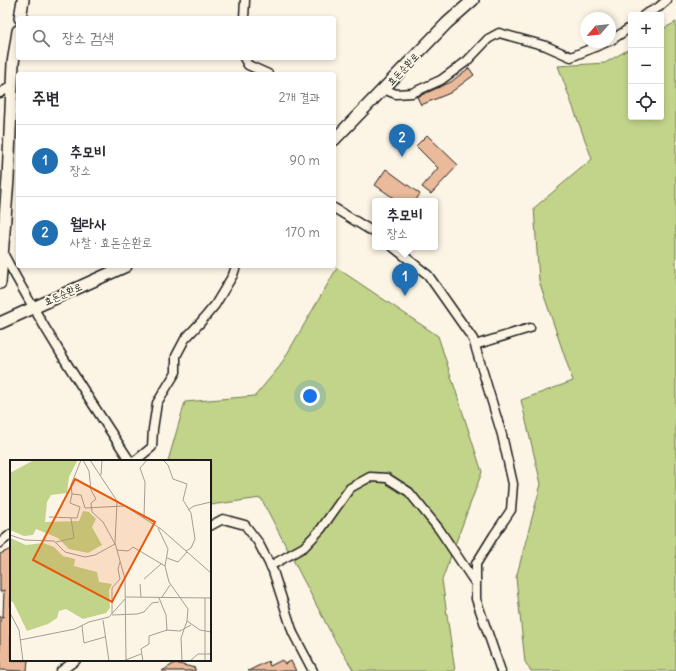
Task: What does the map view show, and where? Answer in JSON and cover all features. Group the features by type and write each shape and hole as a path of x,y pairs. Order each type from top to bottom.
{"street":[{"path":"20,16 23,0"},
{"path":"244,16 245,0"},
{"name":"효돈순환로","path":"336,138 447,23 473,0"},
{"path":"650,12 659,8 667,0"},
{"path":"616,37 628,29"},
{"path":"383,89 396,94 412,92 441,80 466,61 488,39 499,33 546,46 571,57 592,48"},
{"path":"0,283 8,179 13,63 16,44"},
{"path":"245,60 248,65 264,72"},
{"path":"0,93 12,86"},
{"path":"336,209 372,231"},
{"path":"397,250 428,275 473,338 502,435 513,484 511,510 476,564 476,599 501,671"},
{"path":"3,253 33,308 129,460"},
{"name":"효돈순환로","path":"0,323 122,268"},
{"path":"136,460 152,447 157,403 176,372 176,356 179,350 185,339 215,305 233,275 235,268"},
{"path":"475,346 530,328"},
{"path":"270,566 304,547 321,529 350,488 370,477 387,478 409,492 439,529 476,584"},
{"path":"211,526 224,520 245,525 258,542 270,566 293,633 313,671"},
{"path":"0,543 10,535"},
{"path":"61,671 75,661"}],"green space":[{"path":"676,22 676,671 531,671 525,662 516,578 541,484 521,400 573,381 539,281 534,208 592,159 558,66 605,63 628,50 628,120 664,120 664,28"},
{"path":"337,268 438,336 482,472 442,580 455,671 354,671 334,639 261,498 211,505 211,460 168,460 185,402 255,396 280,366"}],"building":[{"path":"469,68 474,75 450,93 421,105 417,97 451,82"},
{"path":"427,135 458,165 431,194 422,187 438,168 416,146"},
{"path":"386,169 420,194 417,198 394,198 375,185"},
{"path":"10,549 10,661 28,661 27,671 0,670 0,616 3,617 4,590 0,592 0,554"},
{"path":"282,660 285,664 291,661 296,671 248,671 268,661 270,666"},
{"path":"175,663 195,668 195,671 162,671"}],"place":[{"name":"월라사","path":"402,157"},
{"name":"추모비","path":"405,296"}]}
